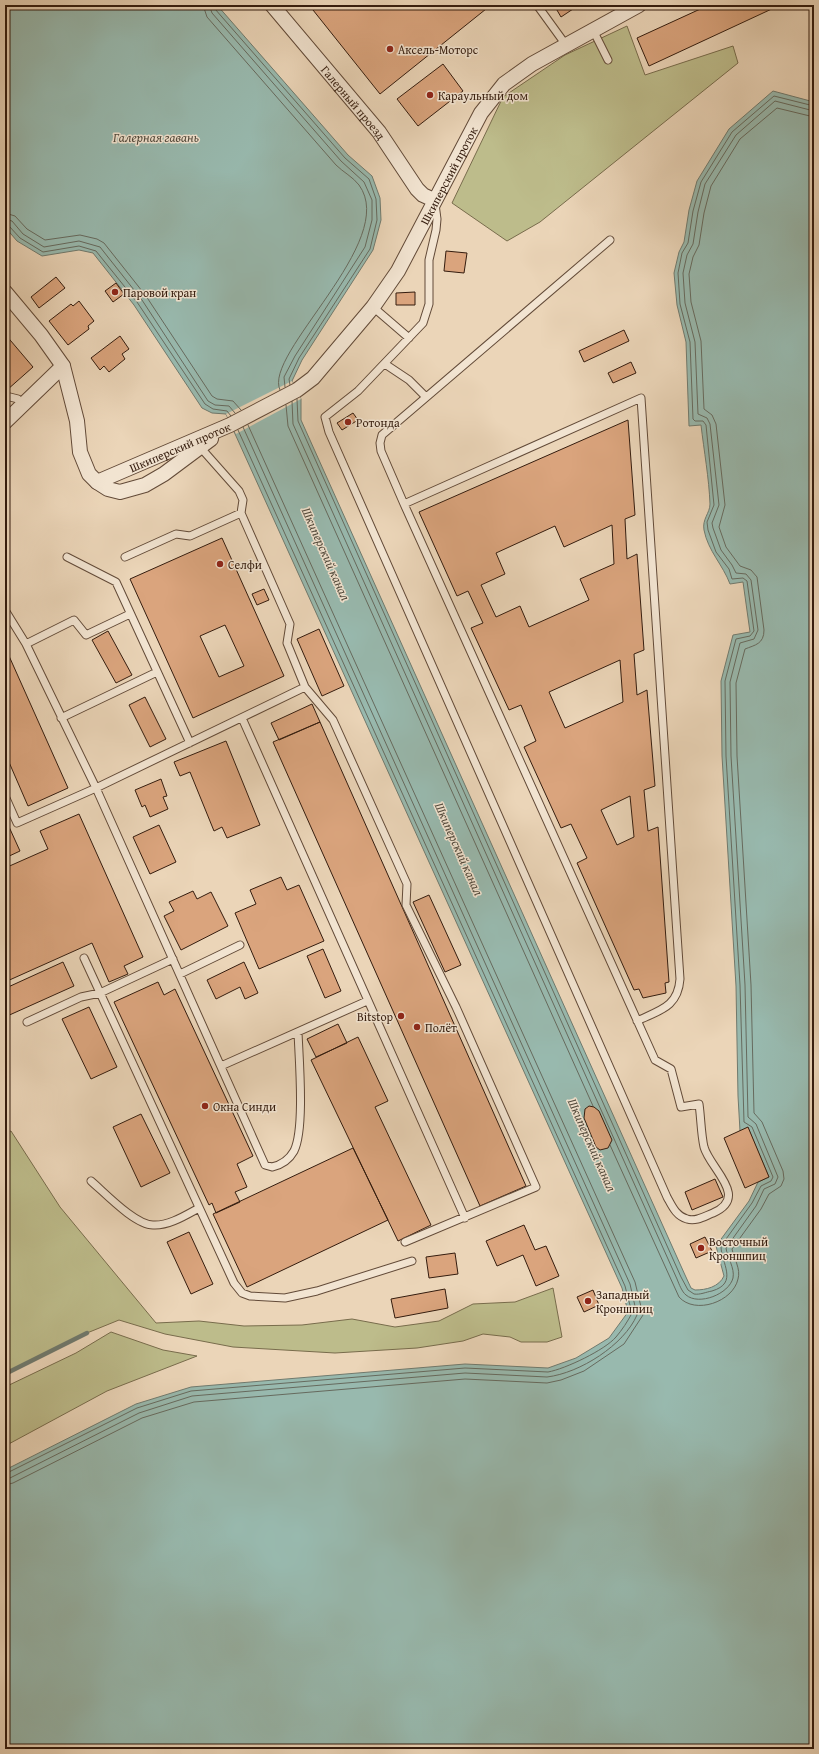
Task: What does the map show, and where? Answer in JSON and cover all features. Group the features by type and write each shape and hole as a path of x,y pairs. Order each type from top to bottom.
{"street":[{"name":"Галерный проезд","path":"272,5 379,132 417,188 423,195 434,200"},
{"name":"Шкиперский проток","path":"97,482 230,425 297,390 313,378 373,307 398,271 481,113 504,84 532,64 639,5"},
{"path":"5,292 41,335 63,366 77,421 80,452 90,474 97,482"},
{"path":"5,422 63,366"},
{"name":"Шкиперский проток","path":"97,482 108,489 120,492 145,485 164,474 230,425"}],"lane":[{"path":"537,5 566,45"},
{"path":"593,30 608,60"},
{"path":"434,200 437,219 429,260 429,304 422,322 385,364 358,391 325,417 329,432 667,1197 679,1216 688,1220 699,1219 719,1210 726,1205 729,1199 728,1190 722,1176 711,1163 704,1147 699,1104 681,1107 671,1069 655,1060 404,504 381,451 380,443 382,435 425,396 610,240"},
{"path":"373,307 408,338"},
{"path":"385,364 409,380 425,396"},
{"path":"6,396 18,399 23,405"},
{"path":"404,504 641,398 680,979 679,991 673,1002 637,1021"},
{"path":"200,447 239,491 243,500 241,513 290,624 287,643 305,687 333,720 407,884 406,905 456,1007 536,1187 405,1242"},
{"path":"124,557 176,534 190,536 241,513"},
{"path":"67,557 116,582 190,743"},
{"path":"5,610 26,644 96,788 265,1165 272,1167 279,1166 285,1162 294,1151 299,1131 300,1070 298,1032"},
{"path":"26,644 74,620 86,635 130,614"},
{"path":"61,718 157,672"},
{"path":"5,796 17,823 96,788 305,687"},
{"path":"242,718 465,1218"},
{"path":"180,974 240,946"},
{"path":"84,958 234,1283 242,1293 250,1296 285,1298 317,1291 412,1261"},
{"path":"27,1022 81,997 100,994 173,959"},
{"path":"221,1066 367,1001"},
{"path":"91,1182 138,1220 153,1225 169,1222 200,1208"}],"shaded area":[{"path":"627,26 645,75 733,46 738,63 540,222 507,241 452,203 503,97 565,55"},
{"path":"11,1131 60,1207 156,1323 199,1321 244,1326 302,1325 352,1319 395,1327 439,1321 473,1304 515,1302 553,1288 562,1337 547,1342 521,1342 510,1337 483,1334 463,1341 417,1348 335,1353 233,1347 165,1334 119,1320 87,1333 5,1374 5,1133"},
{"path":"111,1332 163,1350 197,1356 107,1391 5,1446 5,1387 76,1353"}],"water":[{"path":"5,5 217,5 348,155 372,176 380,198 381,220 373,250 302,360 292,381 301,399 301,420 685,1275 691,1288 695,1290 712,1287 722,1280 724,1276 716,1246 749,1201 758,1182 769,1177 748,1128 740,1131 736,986 722,756 721,681 733,635 750,632 743,582 730,584 724,570 709,545 704,530 704,523 710,504 708,474 701,425 689,426 686,342 677,305 674,273 679,252 684,242 689,210 697,181 729,129 773,91 814,102 814,1749 5,1749 5,1470 136,1404 191,1387 465,1364 548,1368 576,1358 609,1338 628,1312 622,1288 226,414 212,413 202,408 134,305 93,253 79,250 42,256 17,241 5,227"}],"pier":[{"path":"292,381 301,399 236,434 226,414"}],"building":[{"name":"Аксель-Моторс","path":"309,5 491,5 380,94"},
{"path":"554,5 579,5 561,17"},
{"path":"709,5 775,5 776,7 649,66 637,38"},
{"name":"Караульный дом","path":"443,64 463,91 418,126 397,99"},
{"path":"446,251 467,253 464,273 444,271"},
{"path":"56,277 65,288 39,308 31,297"},
{"name":"Паровой кран","path":"116,283 124,294 113,302 105,291"},
{"path":"415,292 415,305 396,305 396,293"},
{"path":"79,301 94,321 88,326 89,329 68,345 49,321 71,304 73,306"},
{"path":"624,330 629,341 584,362 579,351"},
{"path":"5,334 33,367 7,390 5,387"},
{"path":"120,336 129,349 122,354 125,359 109,372 104,366 100,370 91,358"},
{"path":"631,362 636,373 613,383 608,373"},
{"name":"Ротонда","path":"353,413 358,420 342,430 337,423"},
{"path":"628,420 635,515 625,519 627,559 637,554 644,650 634,654 637,695 647,690 655,786 644,790 648,831 658,827 669,982 665,983 666,993 643,998 639,989 634,990 577,863 587,858 571,824 561,828 524,747 536,741 521,705 509,710 471,628 483,623 468,591 457,596 419,512","holes":["612,525 614,564 580,579 589,600 529,627 520,606 496,617 481,585 505,574 496,553 555,526 564,547","620,660 623,702 565,728 549,692","630,796 634,837 617,845 601,810"]},
{"path":"222,538 284,676 193,718 130,579","holes":["225,625 244,666 219,677 200,636"]},
{"path":"264,589 269,600 257,605 252,594"},
{"path":"319,629 344,686 322,696 297,639"},
{"path":"108,631 132,675 116,683 92,640"},
{"path":"5,647 68,788 28,806 5,753"},
{"path":"145,697 166,739 150,747 129,705"},
{"path":"312,704 320,722 279,740 271,723"},
{"path":"320,722 526,1186 480,1206 273,742"},
{"path":"226,741 260,825 227,838 222,827 214,831 190,772 180,776 174,762"},
{"path":"161,779 167,796 163,797 168,809 150,817 145,805 142,807 135,790"},
{"path":"79,814 143,957 124,966 128,974 109,982 92,943 5,982 5,868 48,849 40,831"},
{"path":"5,818 20,851 5,858"},
{"path":"159,825 176,862 150,874 133,837"},
{"path":"281,877 287,890 299,885 324,941 259,969 235,913 256,904 250,890"},
{"path":"193,891 197,899 211,892 228,926 181,950 164,916 174,911 169,902"},
{"path":"429,895 461,965 445,972 413,902"},
{"path":"323,949 341,991 325,998 307,956"},
{"path":"63,962 74,986 5,1017 5,986 6,988"},
{"path":"244,962 258,993 245,999 240,987 216,999 207,980"},
{"path":"158,982 164,995 175,989 253,1156 237,1164 247,1187 235,1192 240,1202 216,1213 212,1203 209,1205 114,1002"},
{"path":"89,1007 117,1067 91,1079 62,1019"},
{"path":"338,1024 347,1043 316,1057 307,1039"},
{"path":"358,1037 388,1101 375,1107 431,1225 398,1241 311,1060"},
{"path":"589,1106 594,1107 599,1111 612,1140 608,1148 600,1150 596,1147 584,1118 585,1109"},
{"path":"141,1114 170,1173 141,1187 113,1127"},
{"path":"748,1127 769,1177 745,1188 724,1138"},
{"path":"353,1148 388,1220 247,1287 213,1214"},
{"path":"715,1179 723,1197 692,1210 685,1192"},
{"path":"524,1225 535,1250 546,1246 559,1276 536,1286 523,1255 497,1266 486,1241"},
{"path":"189,1232 213,1284 191,1294 167,1242"},
{"name":"Восточный Кроншпиц","path":"705,1237 712,1251 696,1258 690,1244"},
{"path":"455,1253 458,1274 429,1278 426,1257"},
{"path":"445,1289 448,1308 395,1318 391,1299"},
{"name":"Западный Кроншпиц","path":"593,1290 599,1305 584,1312 577,1297"}],"waterway":[{"path":"5,1374 87,1333"}],"place":[{"name":"Аксель-Моторс","path":"390,49"},
{"name":"Караульный дом","path":"430,95"},
{"name":"Паровой кран","path":"115,292"},
{"name":"Ротонда","path":"348,422"},
{"name":"Селфи","path":"220,564"},
{"name":"Bitstop","path":"401,1016"},
{"name":"Полёт","path":"417,1027"},
{"name":"Окна Синди","path":"205,1106"},
{"name":"Восточный Кроншпиц","path":"701,1248"},
{"name":"Западный Кроншпиц","path":"588,1301"}],"water label":[{"name":"Галерная гавань","path":"156,137"},
{"name":"Шкиперский канал","path":"326,554"},
{"name":"Шкиперский канал","path":"459,849"},
{"name":"Шкиперский канал","path":"592,1145"}]}
